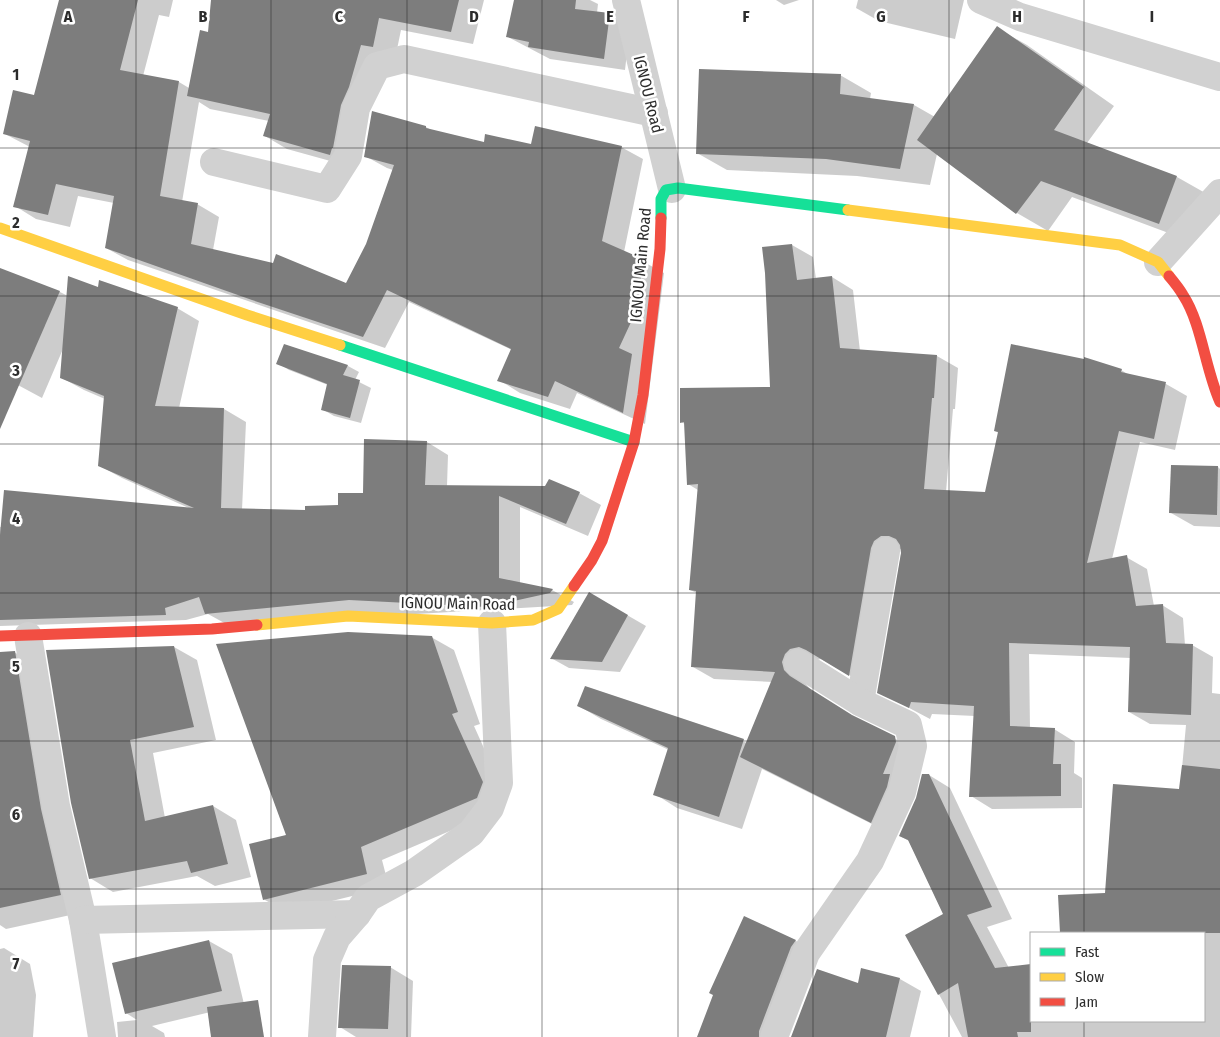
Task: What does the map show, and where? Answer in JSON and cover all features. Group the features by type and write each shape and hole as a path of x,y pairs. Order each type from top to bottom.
{"street":[{"name":"IGNOU Road","path":"626,0 672,189"},
{"path":"982,0 1020,17 1220,76"},
{"path":"214,162 327,188 348,156 356,108 377,66 404,59 654,113"},
{"path":"672,189 678,188 1120,245 1158,262 1184,296 1195,321 1212,384 1220,402"},
{"name":"IGNOU Main Road","path":"0,636 212,629 348,616 492,623 533,620 558,609 592,560 602,541 634,442 643,395 660,248 661,199 666,190 672,189"},
{"path":"1158,262 1220,192"},
{"path":"0,228 247,315 634,442"},
{"path":"860,702 886,552"},
{"path":"322,1037 327,960 337,936 368,898 414,873 471,833 490,808 499,783 492,623"},
{"path":"28,636 56,806 83,920 102,1037"},
{"path":"774,1037 806,953 870,861 902,792 912,746 908,725 860,702 798,663"},
{"path":"83,920 356,914"}],"building":[{"path":"59,0 138,0 120,70 179,81 160,196 198,203 191,244 273,263 276,254 346,283 366,244 394,165 364,157 372,111 426,126 426,128 484,142 485,134 531,144 535,126 622,146 602,241 643,259 638,307 619,348 632,354 623,413 555,381 548,397 497,381 511,349 387,290 363,337 105,248 114,196 56,184 48,215 13,207 30,141 3,134 13,90 34,95"},
{"path":"211,0 459,0 451,32 379,18 373,47 361,45 349,87 341,105 330,155 263,136 270,114 187,96 200,30 208,32"},
{"path":"514,0 576,0 575,9 610,13 604,59 528,47 529,42 506,37"},
{"path":"997,26 1084,87 1054,130 1177,176 1159,224 1041,181 1016,214 917,140"},
{"path":"699,69 841,74 840,94 914,104 900,169 826,159 696,154"},
{"path":"792,244 797,280 832,276 840,348 937,355 924,489 985,492 998,432 994,431 1011,344 1084,359 1084,357 1122,369 1121,372 1166,382 1154,439 1119,431 1087,563 1127,555 1136,606 1163,604 1166,643 1193,644 1191,715 1128,712 1130,647 1009,643 1010,726 1055,728 1053,764 1061,764 1061,796 969,797 974,706 911,702 909,708 877,693 901,553 900,545 896,539 889,536 881,536 874,541 871,548 849,676 799,647 790,649 785,654 782,662 784,670 790,676 852,715 895,736 896,742 883,774 890,774 887,787 871,823 740,757 775,672 691,667 696,591 689,590 698,484 687,485 684,422 680,423 680,388 770,387 765,273 762,247"},
{"path":"0,268 60,291 0,429"},
{"path":"68,276 98,287 99,280 178,307 155,406 224,408 221,508 305,510 305,506 338,505 338,493 363,493 364,439 427,441 425,485 545,486 549,479 580,492 566,524 499,496 499,578 553,589 550,593 487,607 349,600 205,614 199,597 165,608 166,615 0,620 0,535 4,490 194,508 98,466 104,396 60,378"},
{"path":"284,344 348,365 343,375 360,380 350,418 321,410 327,384 276,364"},
{"path":"1171,465 1218,466 1217,515 1169,513"},
{"path":"589,592 628,615 602,662 550,659"},
{"path":"348,632 432,636 458,712 452,714 483,782 477,798 361,847 367,874 263,900 249,844 286,835 216,644"},
{"path":"174,646 194,727 130,740 145,821 213,805 228,864 191,873 187,861 89,879 71,803 46,650"},
{"path":"15,651 41,809 61,895 0,908 0,652"},
{"path":"585,686 744,739 719,817 653,795 668,748 577,706"},
{"path":"1182,765 1220,769 1220,933 1060,932 1058,895 1105,893 1113,784 1179,789"},
{"path":"922,774 929,774 992,907 967,915 995,968 1030,964 1031,1032 1017,1032 1018,1037 968,1037 958,983 938,995 905,935 943,914 908,840 899,836 916,798"},
{"path":"744,916 796,940 791,947 759,1031 759,1037 697,1037 713,995 709,993"},
{"path":"209,940 222,991 125,1014 112,963"},
{"path":"342,965 391,966 388,1029 338,1028"},
{"path":"861,968 900,978 886,1037 791,1037 817,969 858,983"},
{"path":"258,1000 264,1037 211,1037 207,1007"}],"traffic: fast":[{"path":"661,218 661,199 666,190 678,188 848,210"},
{"path":"340,345 634,442"}],"traffic: slow":[{"path":"848,210 1120,245 1158,262 1169,276"},
{"path":"0,228 247,315 340,345"},
{"path":"257,625 348,616 492,623 533,620 558,609 574,586"}],"traffic: jam":[{"path":"574,586 592,560 602,541 634,442 643,395 660,249 661,218"},
{"path":"1169,276 1183,295 1195,319 1220,402"},
{"path":"0,636 212,629 257,625"}]}
